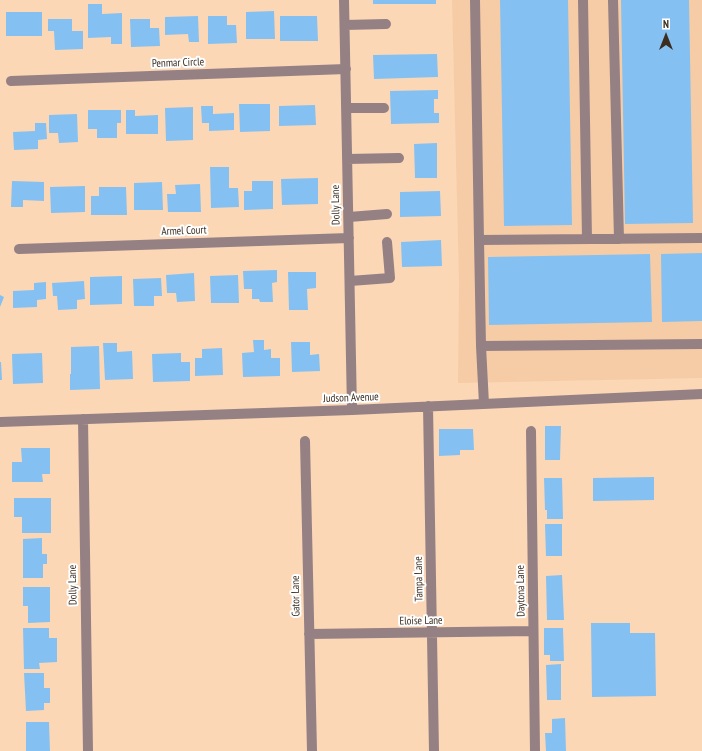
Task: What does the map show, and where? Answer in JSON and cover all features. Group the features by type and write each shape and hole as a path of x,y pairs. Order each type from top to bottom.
{"street":[{"name":"Dolly Lane","path":"344,0 352,410"},
{"path":"475,0 481,346 484,404"},
{"path":"583,0 587,239"},
{"path":"613,0 619,239"},
{"path":"345,25 386,24"},
{"name":"Penmar Circle","path":"11,81 346,69"},
{"path":"346,108 384,108"},
{"path":"347,159 399,158"},
{"path":"349,217 388,214"},
{"name":"Armel Court","path":"19,248 349,238"},
{"path":"479,240 702,238"},
{"path":"350,281 390,278 388,242"},
{"path":"481,346 702,344"},
{"name":"Judson Avenue","path":"0,422 352,410 702,394"},
{"name":"Tampa Lane","path":"428,406 434,751"},
{"name":"Dolly Lane","path":"82,419 88,751"},
{"name":"Daytona Lane","path":"531,431 535,751"},
{"name":"Gator Lane","path":"305,441 312,751"},
{"name":"Eloise Lane","path":"309,634 533,632"}],"shaded area":[{"path":"452,0 702,0 702,378 458,383 459,281"}],"building":[{"path":"373,0 436,0 436,4 373,4"},
{"path":"500,0 568,0 572,225 504,226"},
{"path":"621,0 689,0 693,223 625,224"},
{"path":"88,4 102,4 102,14 122,13 122,44 111,44 111,37 88,38"},
{"path":"274,11 275,39 246,39 246,12"},
{"path":"6,12 42,12 42,36 6,36"},
{"path":"198,16 199,42 189,42 188,34 165,35 165,17"},
{"path":"208,16 227,16 227,25 236,25 237,43 208,44"},
{"path":"280,16 317,16 318,41 280,41"},
{"path":"48,19 72,19 72,31 83,31 83,49 55,50 54,31 48,31"},
{"path":"130,19 150,19 150,28 159,28 160,46 131,47"},
{"path":"437,54 438,77 374,79 373,55"},
{"path":"438,90 438,99 434,99 434,113 439,113 439,123 391,124 390,91"},
{"path":"239,104 270,104 270,131 240,132"},
{"path":"315,105 316,125 279,126 279,106"},
{"path":"201,106 213,106 213,114 234,113 234,130 209,131 209,123 202,123"},
{"path":"193,107 193,140 166,141 165,108"},
{"path":"88,110 121,110 121,123 117,123 117,138 97,138 97,129 88,129"},
{"path":"126,110 135,110 135,116 158,115 158,134 126,134"},
{"path":"77,114 78,142 59,143 58,133 49,133 49,115"},
{"path":"35,123 46,123 47,139 38,140 38,149 14,150 13,132 35,131"},
{"path":"437,143 437,178 415,178 414,144"},
{"path":"210,167 229,167 229,188 238,188 239,207 211,208"},
{"path":"318,178 318,204 282,205 281,179"},
{"path":"12,181 44,182 44,201 23,200 23,207 11,207"},
{"path":"252,181 273,181 273,209 244,210 244,191 252,191"},
{"path":"162,182 163,210 134,210 134,183"},
{"path":"200,184 201,212 168,212 167,194 176,194 175,185"},
{"path":"85,186 85,212 51,213 50,187"},
{"path":"99,187 126,187 127,215 91,215 91,196 99,196"},
{"path":"440,191 441,216 400,217 400,192"},
{"path":"441,240 442,266 402,267 401,242"},
{"path":"702,253 702,321 662,322 661,254"},
{"path":"650,254 652,322 489,325 488,257"},
{"path":"277,270 277,282 272,283 273,302 260,302 259,299 252,299 252,289 244,289 243,271"},
{"path":"288,272 316,272 316,288 307,289 308,310 289,310"},
{"path":"194,273 195,301 177,302 176,293 167,293 166,275"},
{"path":"238,275 239,303 211,303 210,276"},
{"path":"122,276 122,304 90,305 90,277"},
{"path":"161,278 162,296 154,296 154,306 134,306 133,279"},
{"path":"84,281 85,299 77,300 77,309 58,310 57,296 53,296 52,283"},
{"path":"46,282 46,299 37,300 37,307 13,308 13,291 34,290 34,283"},
{"path":"0,295 4,297 0,307"},
{"path":"253,340 264,340 264,350 271,349 271,358 280,358 280,376 243,377 242,353 254,352"},
{"path":"291,342 310,342 310,355 319,354 320,371 292,372"},
{"path":"103,343 117,343 117,352 132,351 133,379 105,380"},
{"path":"99,346 100,389 70,390 71,347"},
{"path":"222,348 223,375 195,376 195,358 202,358 202,349"},
{"path":"42,353 43,383 13,384 12,354"},
{"path":"181,353 181,362 190,362 190,381 153,382 152,354"},
{"path":"1,362 2,380 0,380"},
{"path":"545,426 561,426 560,460 545,460"},
{"path":"439,429 473,429 474,450 460,450 460,455 439,456"},
{"path":"21,448 50,448 50,474 42,474 43,482 12,482 12,462 22,462"},
{"path":"654,477 654,500 593,501 593,478"},
{"path":"544,478 562,478 563,519 547,519 547,510 545,510"},
{"path":"14,498 51,498 51,533 22,533 22,517 14,517"},
{"path":"545,524 562,524 562,556 546,556"},
{"path":"42,538 42,554 47,554 47,564 43,564 43,578 23,578 23,539"},
{"path":"562,575 564,620 547,620 546,576"},
{"path":"23,587 50,587 50,622 28,623 28,606 23,606"},
{"path":"591,623 630,623 630,633 655,633 656,696 592,697"},
{"path":"23,628 49,628 49,638 57,638 57,662 39,663 40,669 24,669"},
{"path":"544,628 563,628 564,661 550,661 550,655 544,655"},
{"path":"561,664 561,700 547,700 546,665"},
{"path":"24,673 44,673 44,688 50,688 50,703 44,703 44,710 26,711"},
{"path":"565,718 566,751 546,751 545,733 552,733 552,719"},
{"path":"26,722 49,722 50,751 26,751"}]}
